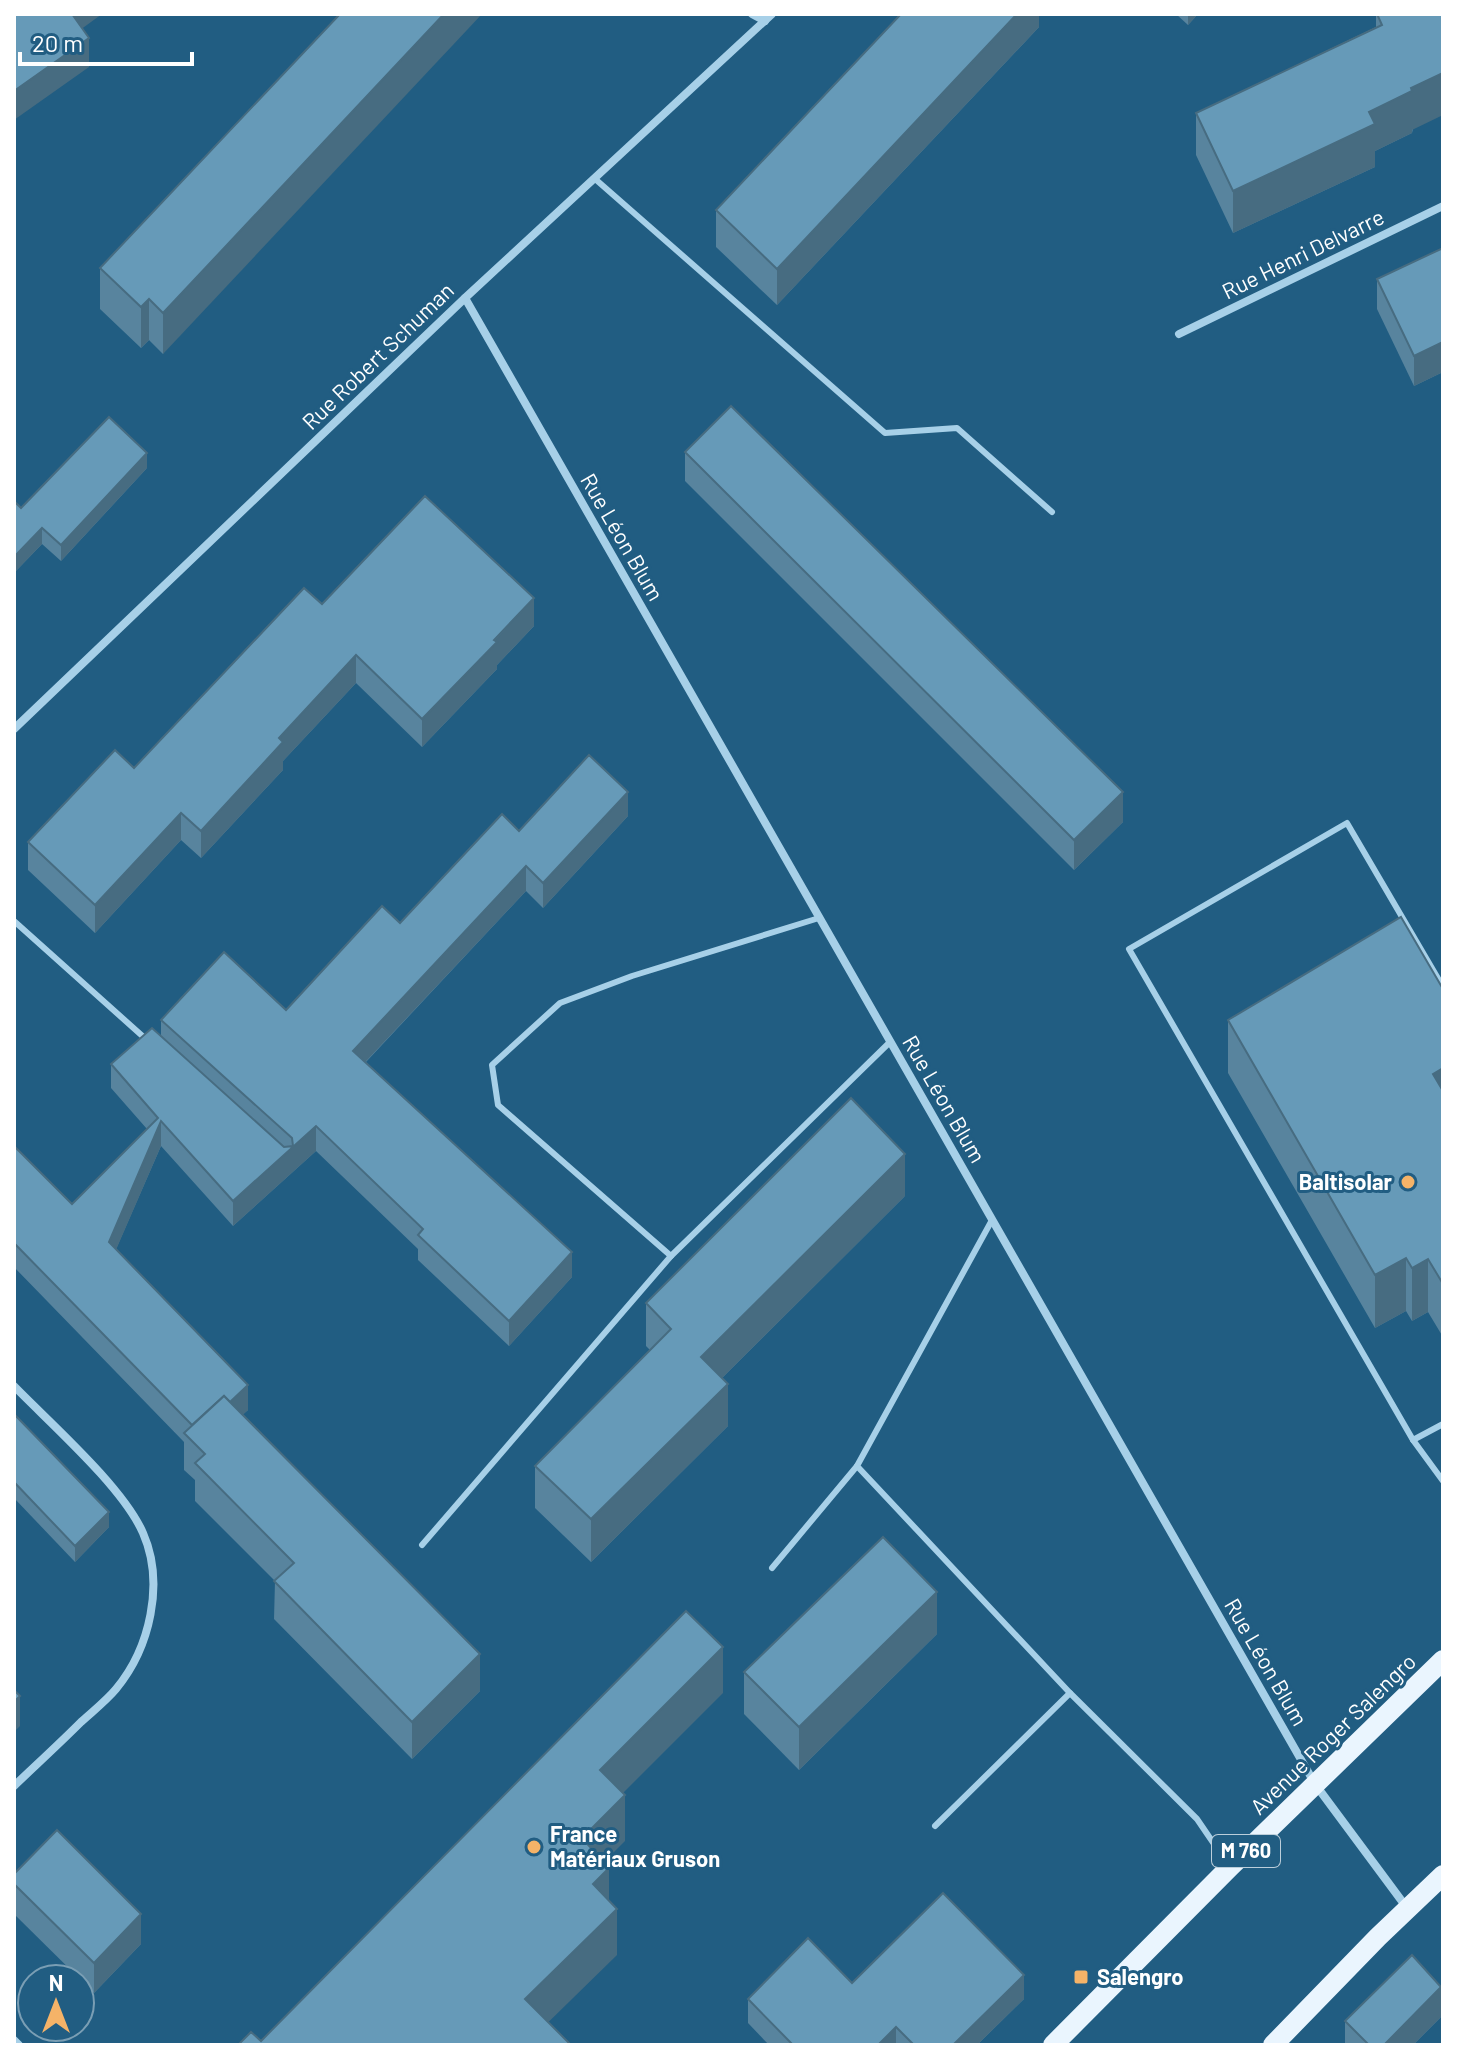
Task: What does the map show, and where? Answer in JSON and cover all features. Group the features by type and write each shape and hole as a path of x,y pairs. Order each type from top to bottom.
{"main road":[{"name":"Avenue Roger Salengro","path":"1053,2045 1443,1660"},
{"path":"1273,2045 1443,1875"}],"street":[{"path":"752,14 769,17"},
{"name":"Rue Robert Schuman","path":"14,729 465,298 769,17"},
{"name":"Rue Henri Delvarre","path":"1179,334 1443,206"},
{"name":"Rue Léon Blum","path":"465,298 1315,1784 1407,1908"},
{"path":"14,1386 110,1485 127,1508 143,1533 151,1560 153,1587 151,1617 135,1662 116,1689 14,1786"},
{"path":"14,2040 19,2045"}],"lane":[{"path":"594,178 885,433 957,428 1052,512"},
{"path":"1443,987 1347,823 1129,949 1413,1440 1443,1481"},
{"path":"671,1256 498,1105 492,1065 560,1003 632,976 819,918"},
{"path":"14,921 151,1044"},
{"path":"422,1545 671,1256 890,1042"},
{"path":"772,1568 857,1466 992,1220"},
{"path":"1413,1440 1443,1424"},
{"path":"857,1466 1070,1693 1197,1819 1230,1867"},
{"path":"935,1826 1070,1693"}],"building":[{"path":"14,14 72,14 89,38 14,91"},
{"path":"340,14 444,14 163,313 149,299 141,307 100,268"},
{"path":"901,14 1017,14 777,269 716,210"},
{"path":"1377,14 1443,14 1443,73 1369,112 1375,124 1233,191 1196,113 1382,25"},
{"path":"1443,248 1443,342 1414,356 1377,279"},
{"path":"731,406 1123,792 1074,840 685,452"},
{"path":"109,417 147,453 61,545 42,528 14,557 14,501 21,508"},
{"path":"425,496 534,598 494,640 497,642 422,719 356,655 279,738 283,742 201,831 181,813 95,905 28,842 115,750 134,768 304,588 322,604"},
{"path":"589,755 628,792 543,883 526,866 353,1051 572,1252 509,1321 418,1235 423,1229 316,1126 233,1201 161,1121 109,1242 248,1385 230,1402 224,1396 192,1425 14,1243 14,1146 72,1204 158,1118 111,1064 152,1028 284,1147 293,1146 292,1138 161,1020 224,952 286,1010 382,906 400,923 502,814 519,831"},
{"path":"1401,917 1443,989 1443,1068 1433,1074 1443,1091 1443,1284 1428,1259 1412,1268 1406,1258 1375,1275 1228,1020"},
{"path":"851,1098 905,1154 701,1357 728,1384 591,1519 535,1466 671,1329 646,1303"},
{"path":"224,1396 480,1654 412,1722 274,1581 294,1563 195,1463 205,1454 184,1433"},
{"path":"14,1414 109,1512 75,1546 14,1482"},
{"path":"883,1537 937,1592 799,1727 744,1672"},
{"path":"686,1611 723,1647 600,1770 625,1795 582,1838 609,1868 593,1884 617,1909 525,1999 571,2045 238,2045 251,2032 261,2041"},
{"path":"57,1830 141,1914 94,1963 14,1884 14,1874"},
{"path":"943,1893 1024,1975 953,2045 914,2045 896,2027 878,2045 793,2045 748,1999 808,1938 852,1983"},
{"path":"1412,1955 1441,1987 1384,2045 1369,2045 1345,2021"}],"place":[{"name":"Baltisolar","path":"1408,1182"},
{"name":"France Matériaux Gruson","path":"534,1847"},
{"name":"Salengro","path":"1081,1977"}]}
